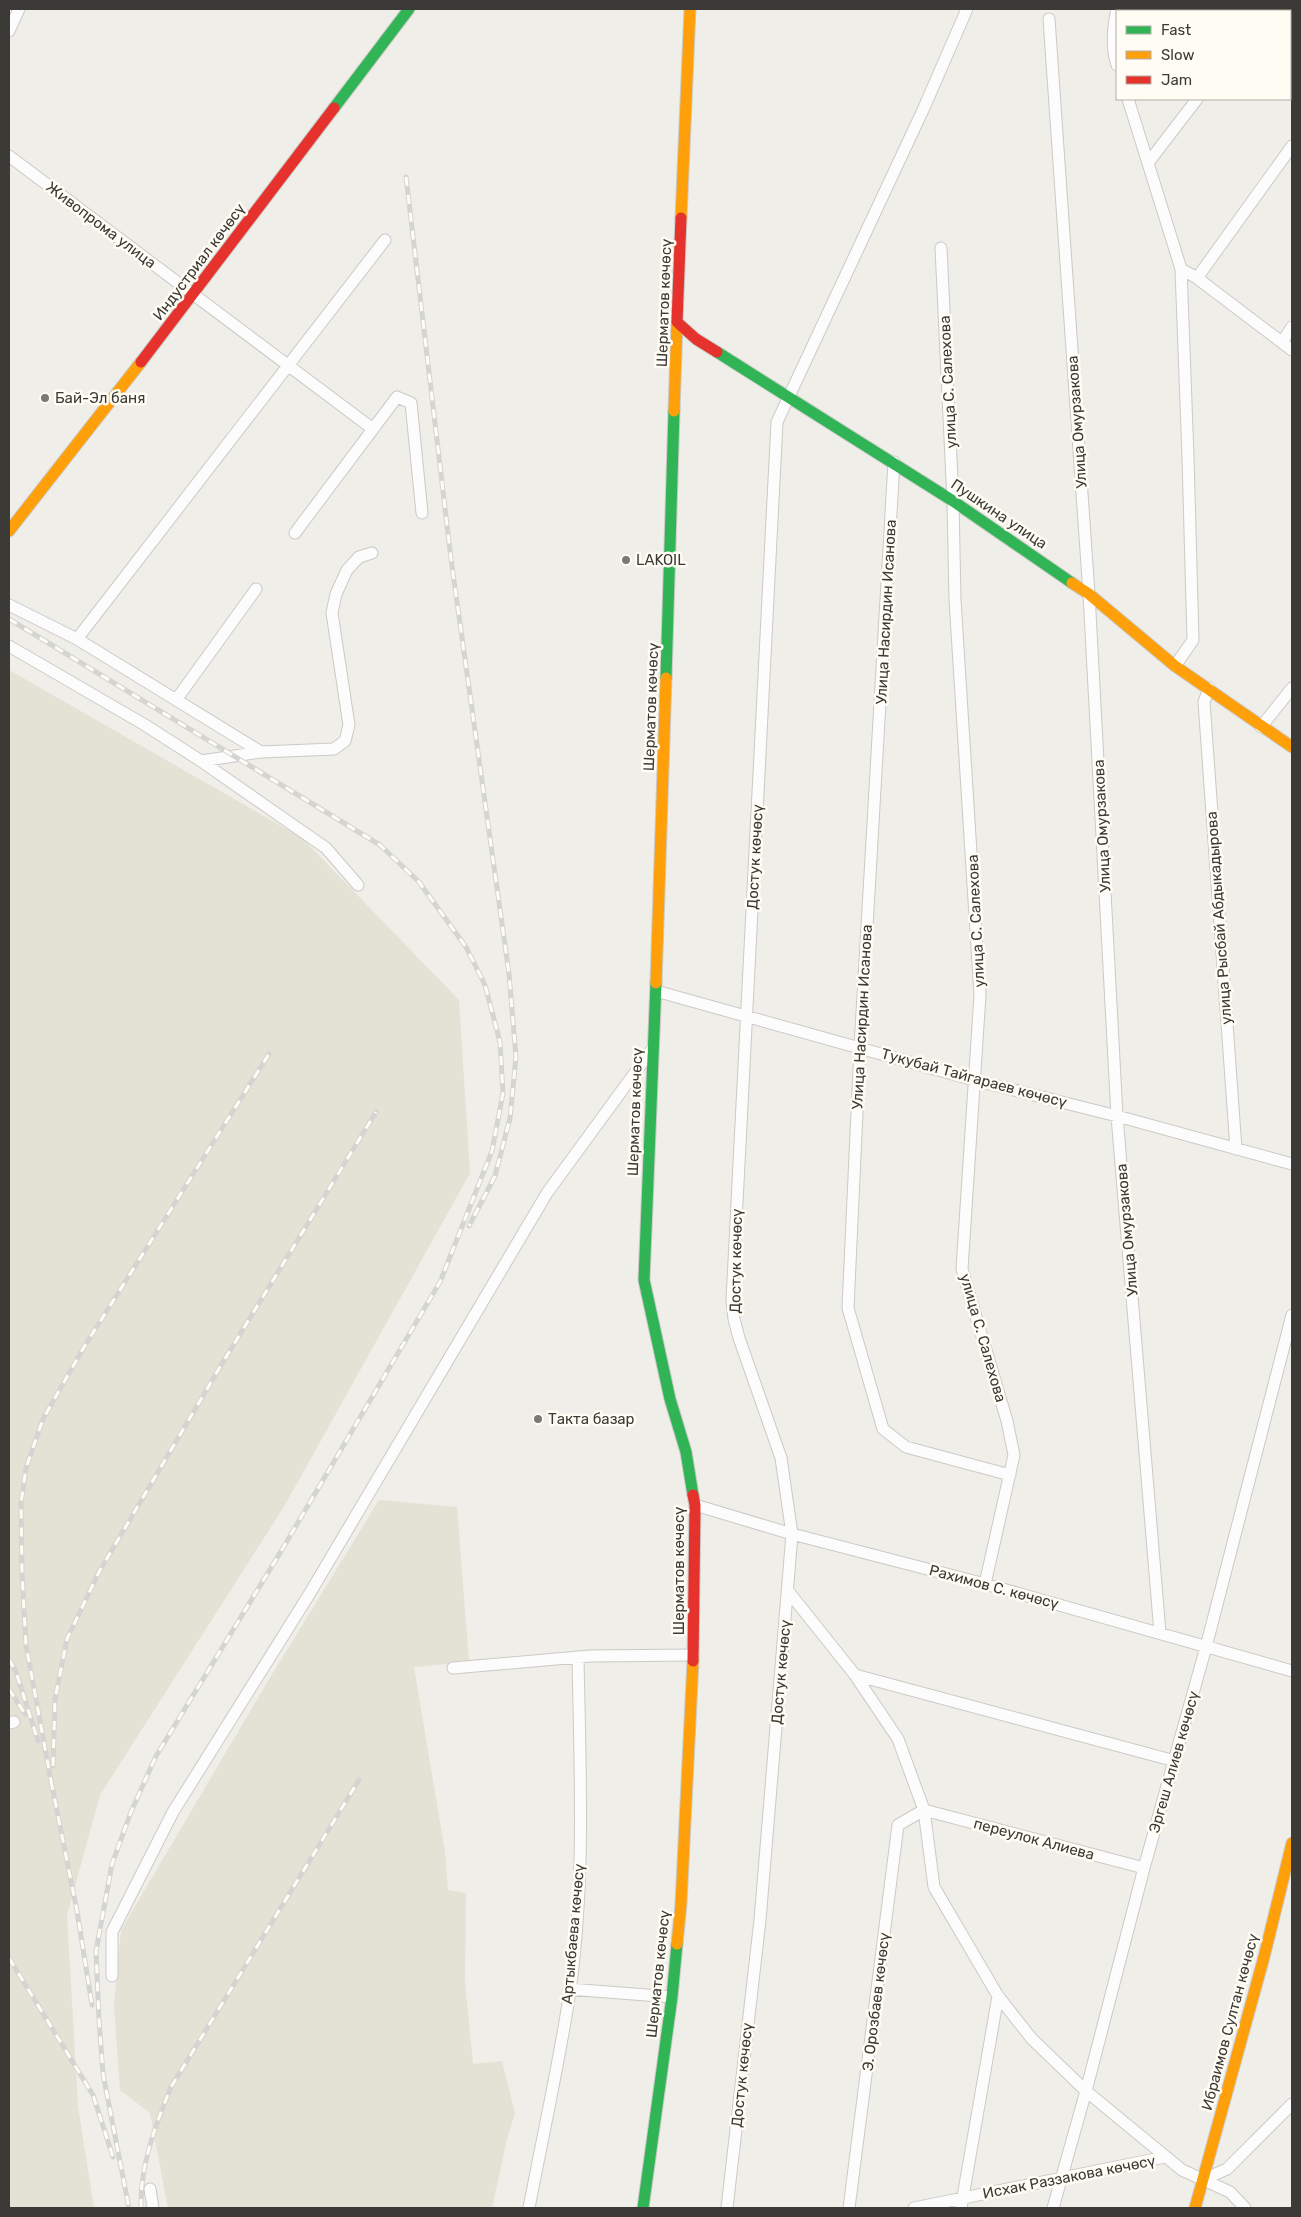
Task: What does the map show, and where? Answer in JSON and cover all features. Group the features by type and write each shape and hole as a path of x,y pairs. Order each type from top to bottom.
{"main road":[{"name":"Индустриал көчөсү","path":"9,531 194,294 408,9"},
{"name":"Шерматов көчөсү","path":"643,2208 672,1997 682,1894 693,1655 695,1505 686,1452 670,1399 644,1280 656,991 677,322 690,9"},
{"name":"Пушкина улица","path":"677,322 696,339 894,462 1089,594 1175,666 1292,747"},
{"name":"Ибраимов Султан көчөсү","path":"1195,2208 1264,1957 1292,1843"}],"street":[{"path":"9,31 19,9"},
{"name":"Достук көчөсү","path":"727,2208 760,1920 792,1534 781,1458 739,1338 734,1320 732,1300 777,422 923,110 967,9"},
{"path":"1116,9 1114,56 1116,62"},
{"name":"Улица Омурзакова","path":"1049,19 1089,594 1118,1116 1160,1633"},
{"path":"1128,100 1181,269 1193,640 1175,666"},
{"path":"1148,163 1196,100"},
{"path":"1197,278 1292,146"},
{"name":"Живопрома улица","path":"9,156 373,429"},
{"path":"78,639 385,240"},
{"name":"улица С. Салехова","path":"941,248 954,501 955,600 980,995 962,1269 1007,1421 1014,1455 985,1584"},
{"path":"1181,269 1197,278 1292,350"},
{"path":"1282,342 1292,327"},
{"path":"295,534 397,397 411,403 422,513"},
{"name":"Улица Насирдин Исанова","path":"894,462 860,1047 848,1308 883,1429 906,1448 1010,1475"},
{"path":"201,761 260,752 334,749 345,741 349,725 332,614 336,594 347,570 359,557 372,553"},
{"path":"176,700 256,589"},
{"path":"9,605 78,639 260,752"},
{"path":"9,646 145,725 201,761 326,848 358,885"},
{"name":"улица Рысбай Абдыкадырова","path":"1209,688 1204,702 1236,1149"},
{"path":"1261,727 1292,688"},
{"name":"Тукубай Тайгараев көчөсү","path":"656,991 974,1080 1118,1116 1292,1164"},
{"path":"112,1976 112,1932 173,1812 310,1593 547,1193 653,1048"},
{"name":"Эргеш Алиев көчөсү","path":"1053,2208 1086,2092 1144,1868 1206,1646 1292,1314"},
{"name":"Рахимов С. көчөсү","path":"695,1505 792,1534 985,1584 1292,1671"},
{"path":"788,1591 855,1675 898,1739 924,1810 934,1887 998,1996 1032,2039 1086,2092 1182,2170 1230,2192 1245,2208"},
{"path":"453,1668 578,1657 693,1655"},
{"name":"Артыкбаева көчөсү","path":"529,2208 569,1989 578,1904 582,1828 578,1657"},
{"path":"855,1675 1175,1761"},
{"name":"переулок Алиева","path":"924,1810 1144,1868"},
{"name":"Э. Орозбаев көчөсү","path":"849,2208 898,1826 924,1810"},
{"path":"569,1989 672,1997"},
{"path":"962,2203 998,1996"},
{"path":"1202,2180 1227,2169 1292,2104"},
{"name":"Исхак Раззакова көчөсү","path":"914,2208 962,2203 1165,2157"},
{"path":"150,2189 154,2208"}],"shaded area":[{"path":"9,670 302,838 459,1000 470,1173 285,1505 100,1795 67,1915 78,2107 94,2208 9,2208"},
{"path":"379,1500 457,1507 469,1662 414,1667 445,1852 448,1890 466,1893 465,1983 473,2064 502,2061 515,2113 507,2139 492,2208 168,2208 150,2113 120,2090 114,2005 121,1930 268,1681"}],"railway":[{"path":"406,177 451,559 509,974 516,1057 510,1118 495,1176 469,1226"},
{"path":"9,619 380,845 419,882 466,947 485,985 500,1042 503,1093 492,1151 440,1282 277,1558 156,1756 131,1812 112,1864 96,1951 99,2020 103,2074 129,2208"},
{"path":"52,1786 26,1645 21,1503 26,1468 43,1419 84,1347 269,1054"},
{"path":"53,1766 55,1699 67,1639 99,1572 223,1362 376,1112"},
{"path":"9,1659 16,1672 38,1741"},
{"path":"9,1689 25,1714"},
{"path":"141,2208 141,2192 146,2161 154,2132 171,2087 359,1780"},
{"path":"51,1781 77,1911 92,2005"},
{"path":"9,1958 93,2095 113,2157"}],"traffic: fast":[{"path":"334,108 409,9"},
{"path":"717,352 953,501 1072,583"},
{"path":"666,678 674,411"},
{"path":"656,983 644,1280 670,1399 686,1452 693,1495"},
{"path":"643,2208 672,1997 677,1944"}],"traffic: slow":[{"path":"681,218 690,9"},
{"path":"674,411 677,322"},
{"path":"9,531 141,362"},
{"path":"1072,583 1089,594 1175,666 1292,747"},
{"path":"656,983 666,678"},
{"path":"677,1944 681,1904 693,1661"},
{"path":"1195,2208 1264,1957 1292,1843"}],"traffic: jam":[{"path":"141,362 334,108"},
{"path":"681,218 677,322 696,339 717,352"},
{"path":"693,1495 695,1505 693,1661"}],"place":[{"name":"Бай-Эл баня","path":"45,398"},
{"name":"LAKOIL","path":"626,560"},
{"name":"Такта базар","path":"538,1419"}]}
